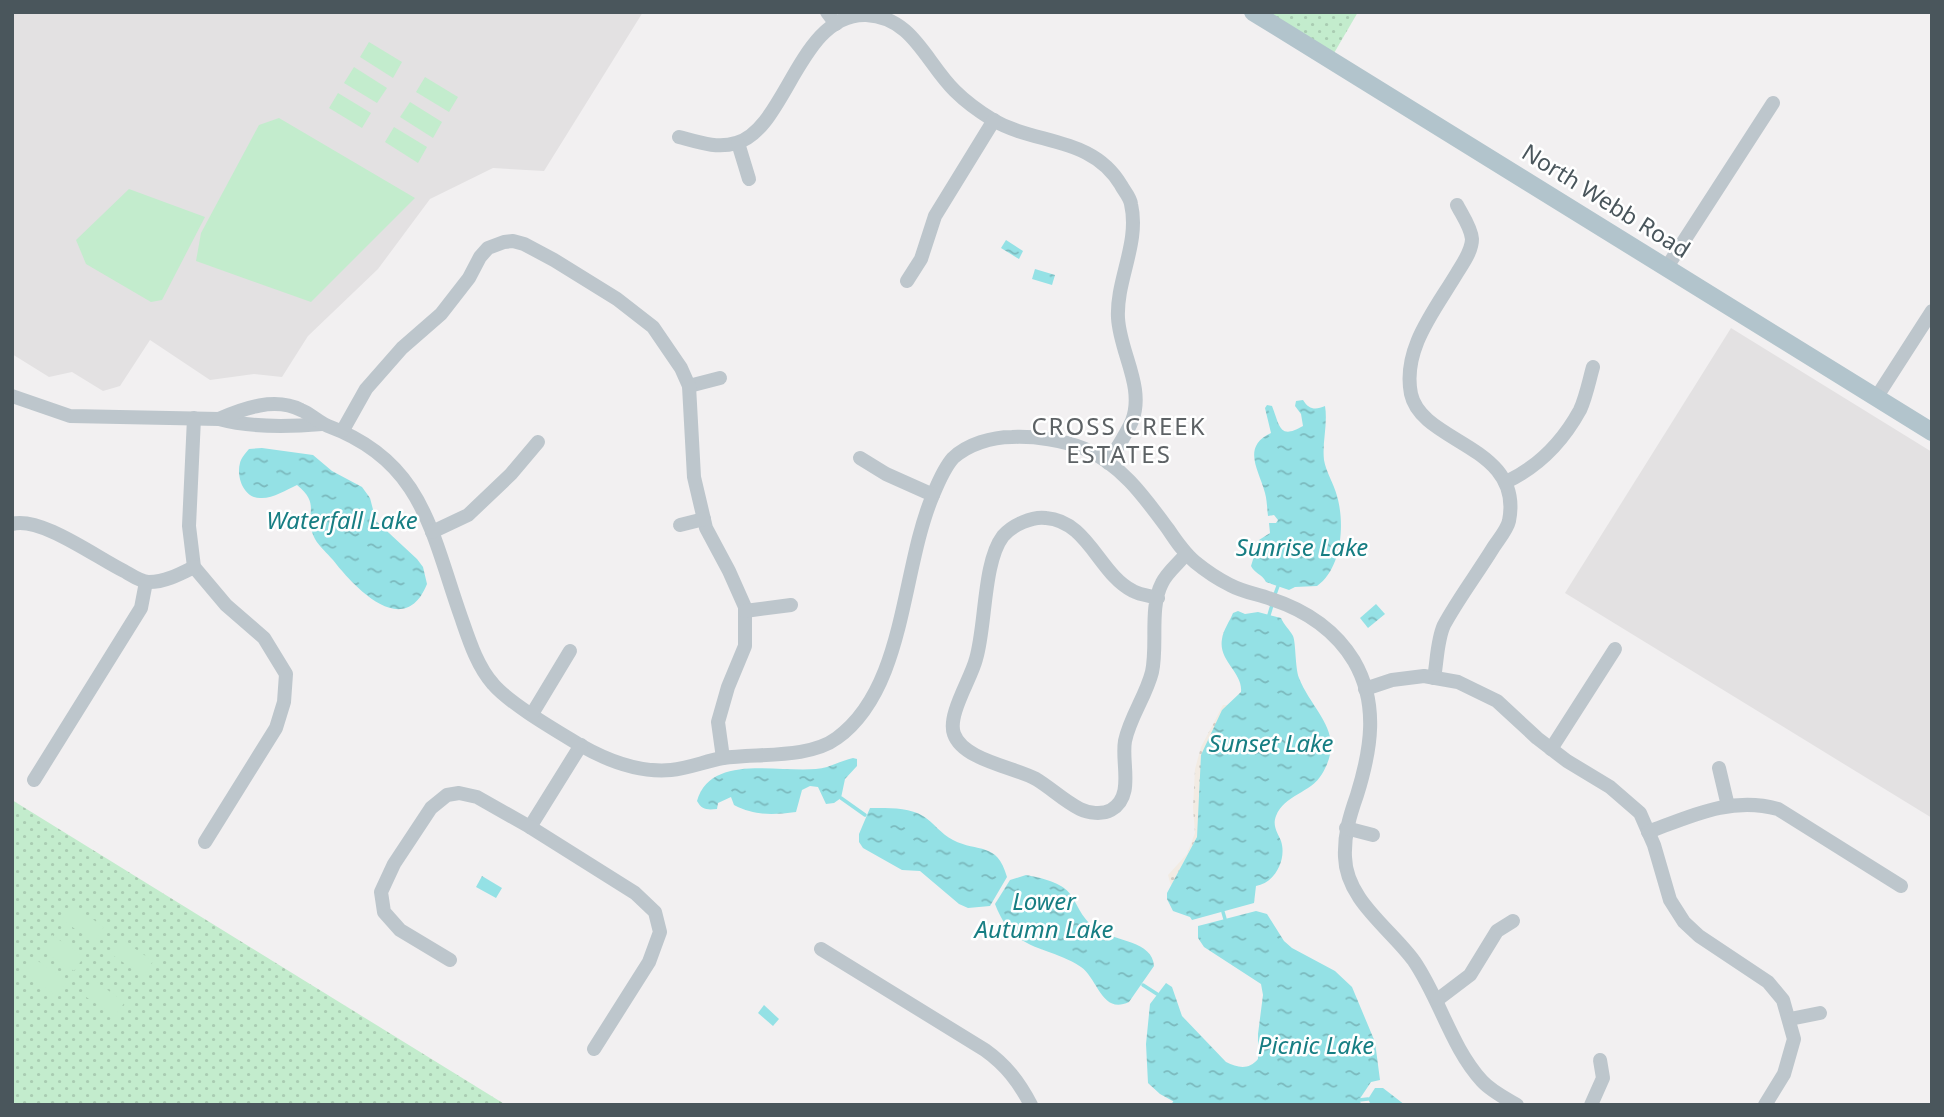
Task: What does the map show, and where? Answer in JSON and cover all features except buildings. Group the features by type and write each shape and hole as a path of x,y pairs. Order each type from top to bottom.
{"main road":[{"name":"North Webb Road","path":"1253,12 1932,432"}],"street":[{"path":"679,137 708,145 737,143 759,129 814,44 826,31 831,18 845,19 864,15 885,18 909,33 954,90 994,120 1084,150 1114,174 1131,202 1133,238 1121,286 1118,317 1122,347 1136,393 1132,420 1108,463"},
{"path":"1667,267 1773,103"},
{"path":"907,281 921,259 936,216 994,120"},
{"path":"737,143 749,179"},
{"path":"1434,678 1443,628 1509,523 1506,482 1491,463 1426,418 1415,405 1411,393 1409,363 1419,335 1467,257 1472,240 1468,225 1457,205"},
{"path":"342,430 366,389 402,348 441,314 488,248 504,242 524,244 626,306 653,327 681,368 689,386 694,477 706,528 729,571 745,611 745,646 728,687 718,722 723,758"},
{"path":"1877,398 1932,311"},
{"path":"1506,482 1525,473 1549,454 1581,408 1592,367"},
{"path":"689,386 720,378"},
{"path":"12,396 70,415 219,419 240,425 322,424"},
{"path":"219,419 238,410 284,404 303,410 322,424 342,430 393,464 419,500 473,650 494,685 531,714 581,746 605,758 640,769 672,770 723,758 816,749 835,741 858,719 878,690 893,650 913,553 933,495 953,458 977,443 1002,437 1025,437 1084,449 1108,463 1138,489 1186,554 1214,576 1244,591 1301,611 1330,631 1344,646 1357,667 1369,699 1371,739 1346,828 1345,863 1356,891 1412,959 1437,1000 1461,1054 1486,1086 1517,1105"},
{"path":"194,418 188,526 194,567 226,605 264,638 286,674 284,702 276,728 205,842"},
{"path":"432,532 468,515 511,474 538,442"},
{"path":"860,458 886,474 933,495"},
{"path":"1158,598 1133,591 1113,576 1087,542 1063,521 1044,517 1025,521 1004,535 991,565 977,658 953,720 954,734 963,747 978,756 1035,778 1082,810 1102,813 1112,810 1123,797 1126,776 1125,742 1152,671 1158,598 1162,582 1186,554"},
{"path":"680,525 704,519"},
{"path":"12,524 45,527 97,558 146,582 172,578 194,567"},
{"path":"34,780 141,608 146,582"},
{"path":"745,611 791,605"},
{"path":"1551,749 1615,649"},
{"path":"531,714 569,651"},
{"path":"286,674 301,669"},
{"path":"1366,689 1392,680 1424,676 1458,681 1497,701 1551,749 1610,787 1640,813 1670,900 1684,922 1699,936 1768,982 1783,1000 1794,1039 1784,1074 1765,1105"},
{"path":"530,827 581,746"},
{"path":"1720,768 1728,806"},
{"path":"450,960 400,930 384,912 381,892 394,864 431,807 447,795 459,793 477,797 530,827 635,893 655,912 660,932 649,962 594,1049"},
{"path":"1648,832 1707,810 1758,803 1778,809 1901,886"},
{"path":"1346,828 1373,835"},
{"path":"1437,1000 1470,975 1497,931 1513,921"},
{"path":"821,949 985,1049 1018,1080 1031,1105"},
{"path":"1790,1019 1819,1013"},
{"path":"1591,1105 1603,1078 1600,1060"}],"shaded area":[{"path":"12,12 643,12 544,171 493,168 430,199 378,269 308,336 282,377 254,374 210,380 150,340 120,386 103,391 72,372 49,377 12,354"},
{"path":"1731,328 1932,452 1932,818 1565,593"}],"green space":[{"path":"1254,12 1358,12 1330,60"},
{"path":"369,42 402,62 393,78 360,57"},
{"path":"354,67 387,88 377,103 344,83"},
{"path":"425,77 458,97 449,112 416,92"},
{"path":"338,93 371,113 362,128 329,108"},
{"path":"410,102 442,122 433,138 400,117"},
{"path":"279,118 415,198 311,302 196,261 201,233 259,125"},
{"path":"394,127 427,147 418,163 385,142"},
{"path":"129,189 205,217 162,300 151,302 86,264 76,240"},
{"path":"12,800 506,1105 12,1105"},
{"path":"72,905 104,927 94,942 62,920"},
{"path":"52,935 84,957 74,971 42,950"},
{"path":"121,939 153,961 143,976 111,954"},
{"path":"35,959 67,981 57,996 25,974"},
{"path":"93,980 125,1002 115,1016 83,995"}],"sand":[{"path":"1223,705 1228,705 1222,710 1197,837 1171,886 1168,875 1187,854 1195,833 1195,769 1201,747"}],"water":[{"path":"1006,240 1023,251 1019,259 1001,248"},
{"path":"1035,269 1055,275 1052,285 1032,279"},
{"name":"Sunrise Lake","path":"1303,400 1313,408 1325,406 1324,460 1337,496 1341,532 1332,569 1325,578 1317,586 1295,587 1289,590 1266,582 1251,566 1259,540 1270,533 1269,523 1276,523 1278,520 1274,515 1268,516 1266,496 1256,468 1254,452 1262,439 1271,433 1265,408 1267,405 1272,406 1282,429 1289,432 1303,426 1301,414 1295,406 1296,401"},
{"name":"Waterfall Lake","path":"262,448 313,455 332,471 362,487 370,498 376,521 423,567 427,584 417,600 406,608 393,609 379,604 353,583 315,539 310,523 309,499 297,485 265,498 254,497 246,491 239,474 241,461 249,449"},
{"path":"1376,604 1385,614 1368,628 1360,618"},
{"name":"Sunset Lake","path":"1238,611 1245,614 1258,612 1281,618 1293,636 1299,678 1325,723 1331,746 1322,774 1311,786 1285,803 1276,816 1275,826 1282,848 1281,862 1269,880 1256,886 1254,903 1192,920 1173,911 1167,893 1197,837 1201,755 1222,710 1241,692 1241,685 1222,647 1225,629 1233,613"},
{"path":"857,759 857,766 845,779 841,798 834,803 826,804 818,787 810,786 802,790 796,812 757,813 734,805 731,797 718,803 717,809 705,809 697,801 705,785 718,775 735,770 811,769 827,767"},
{"path":"870,808 917,813 953,840 992,853 1003,866 1007,877 990,906 968,908 959,904 920,871 902,870 863,848 859,842 859,834"},
{"name":"Lower Autumn Lake","path":"1026,875 1051,881 1062,887 1071,895 1093,927 1147,951 1154,966 1129,1002 1112,1004 1081,967 1032,946 1012,932 995,904 1010,880"},
{"path":"482,876 502,888 496,898 476,887"},
{"name":"Picnic Lake","path":"1256,911 1267,914 1284,941 1292,948 1335,971 1352,987 1375,1042 1380,1080 1371,1082 1359,1100 1362,1105 1180,1105 1160,1094 1148,1083 1146,1044 1150,1004 1166,983 1172,987 1182,1016 1226,1062 1243,1067 1258,1059 1263,995 1261,984 1204,947 1198,938 1198,926"},
{"path":"764,1005 779,1019 773,1026 758,1013"},
{"path":"1375,1088 1383,1088 1405,1105 1371,1105 1368,1099"}],"waterway":[{"path":"1274,597 1278,586"},
{"path":"1269,615 1272,605"},
{"path":"841,798 865,815"},
{"path":"1223,912 1225,919"},
{"path":"1143,985 1157,994"},
{"path":"1359,1100 1368,1099"}],"district":[{"name":"CROSS CREEK ESTATES","path":"1119,441"}]}
